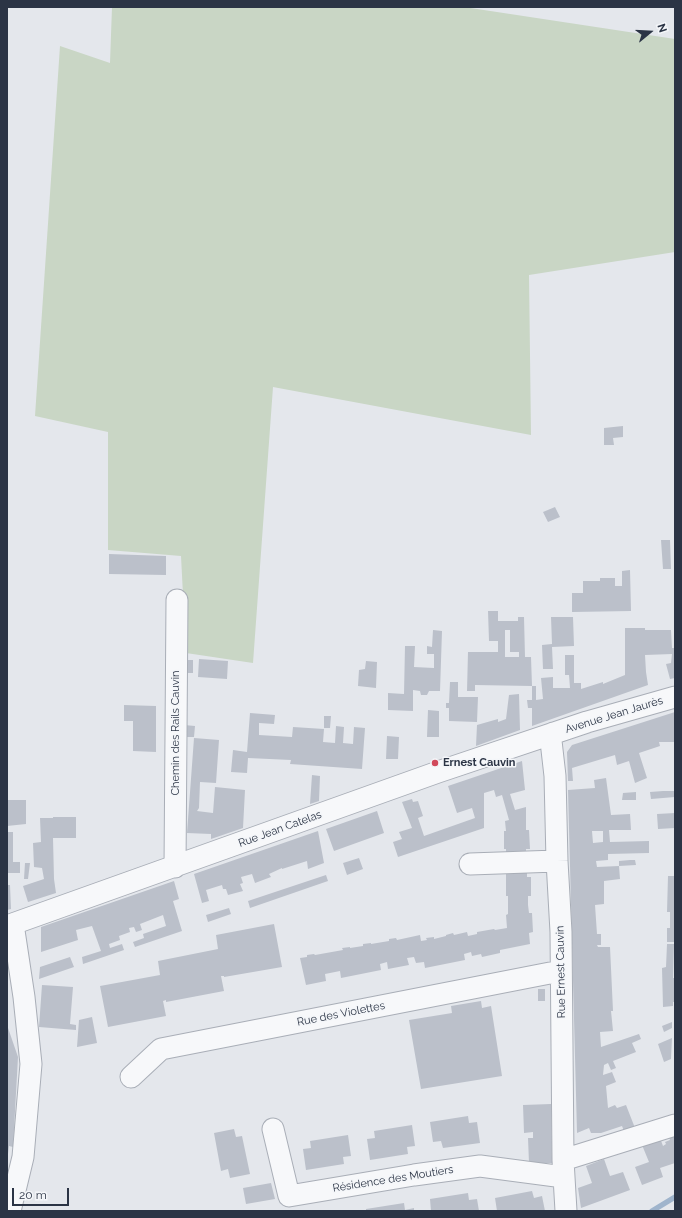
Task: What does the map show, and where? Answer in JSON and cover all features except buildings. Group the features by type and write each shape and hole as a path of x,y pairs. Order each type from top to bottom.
{"street":[{"name":"Chemin des Rails Cauvin","path":"175,867 177,600"},
{"name":"Avenue Jean Jaurès","path":"553,733 675,697"},
{"name":"Rue Jean Catelas","path":"10,925 438,772 553,733"},
{"name":"Rue Ernest Cauvin","path":"553,733 552,741 555,776 560,932 566,1211"},
{"path":"470,864 557,861"},
{"path":"10,925 24,997 31,1064 23,1157 10,1211"},
{"name":"Rue des Violettes","path":"131,1077 161,1049 544,975 561,975"},
{"path":"564,1169 675,1125"},
{"name":"Résidence des Moutiers","path":"273,1129 289,1196 414,1175 480,1166 556,1176 564,1169"}],"green space":[{"path":"112,7 464,7 675,39 675,252 529,275 531,435 273,387 253,663 186,653 181,556 108,550 108,432 35,416 60,46 110,63"}],"waterway":[{"path":"652,1211 675,1197"}],"place":[{"name":"Ernest Cauvin","path":"435,763"}]}
